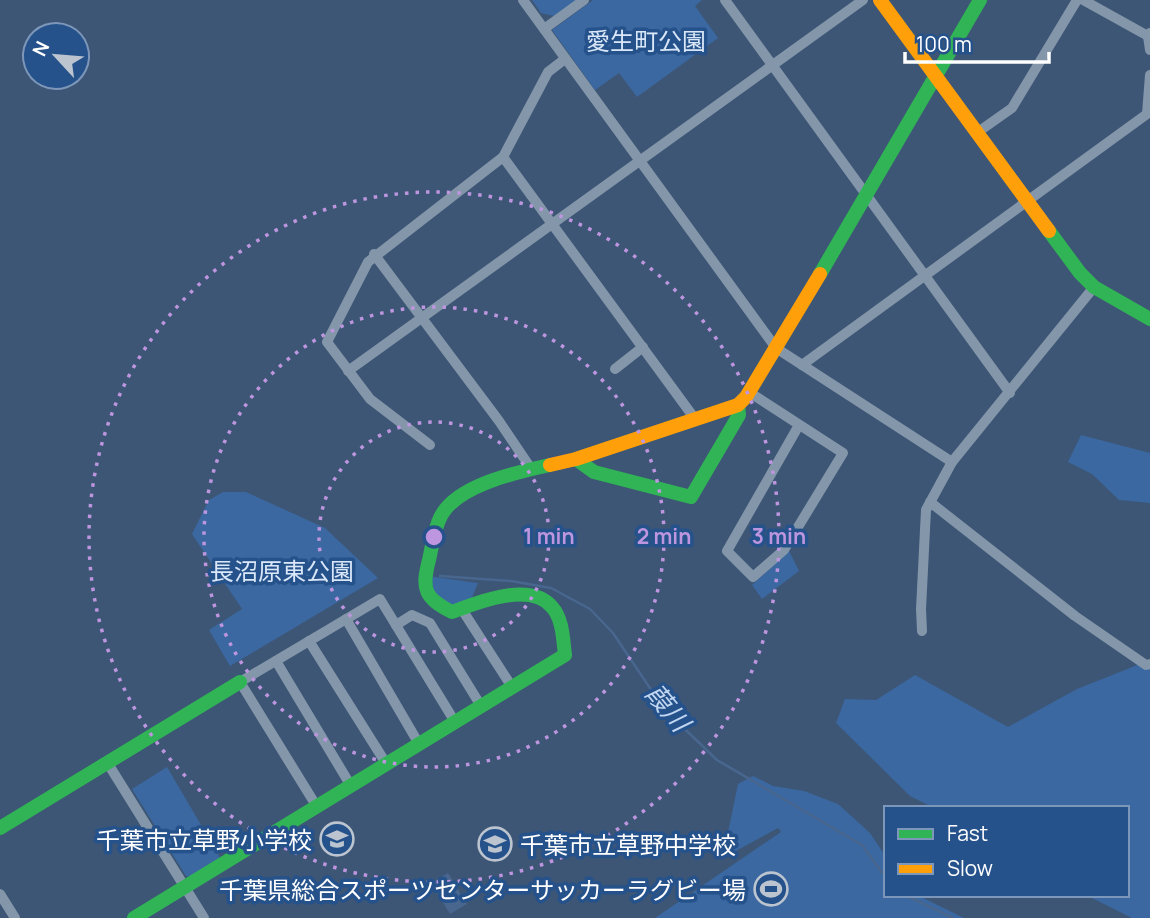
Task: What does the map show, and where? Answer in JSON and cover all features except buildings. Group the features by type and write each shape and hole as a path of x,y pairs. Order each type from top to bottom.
{"street":[{"path":"523,0 776,348 952,462"},
{"path":"544,29 584,0"},
{"path":"725,0 1010,393"},
{"path":"348,371 863,0"},
{"path":"880,0 1080,274 1094,287 1150,318"},
{"path":"134,918 565,655 553,607 546,600 526,595 482,600 452,611 435,603 426,591 426,569 439,519 447,506 499,477 576,459 738,405 776,348 980,0"},
{"path":"978,132 1012,108 1077,0"},
{"path":"1083,0 1149,34 1150,50"},
{"path":"430,445 370,399 327,342 374,254 503,157 548,72 565,58"},
{"path":"802,365 1147,114 1150,75"},
{"path":"503,157 695,419"},
{"path":"374,254 499,421 532,470"},
{"path":"922,631 926,510 930,502 952,462 1094,287"},
{"path":"615,369 643,347"},
{"path":"749,392 843,453 784,550 753,577 727,551 799,425"},
{"path":"576,459 594,472 691,497 739,415 738,405"},
{"path":"930,502 1075,616 1146,665 1150,664"},
{"path":"0,828 380,599 455,722"},
{"path":"461,608 512,687"},
{"path":"396,625 412,615 430,623 481,706"},
{"path":"346,619 419,744"},
{"path":"309,641 387,765"},
{"path":"276,661 351,786"},
{"path":"240,682 317,807"},
{"path":"107,762 204,918"},
{"path":"0,894 15,918"}],"green space":[{"path":"532,0 577,0 554,16 541,13"},
{"name":"愛生町公園","path":"593,0 702,0 695,6 718,38 637,97 619,73 595,90 552,30"},
{"path":"1081,435 1150,453 1150,503 1119,500 1092,474 1068,462"},
{"name":"長沼原東公園","path":"223,492 246,492 325,528 378,578 230,666 209,630 242,609 192,534 209,500"},
{"path":"789,551 799,571 762,599 752,585"},
{"path":"428,576 478,583 470,602 457,606 437,600 430,589"},
{"path":"1150,660 1150,918 1132,918 1090,897 1129,897 1129,806 930,806 910,796 836,723 845,699 876,700 915,675 1008,727 1077,689"},
{"path":"167,767 221,859 192,877 186,876 132,789"},
{"path":"753,776 773,786 804,791 838,804 870,833 884,854 884,897 921,897 964,918 655,918 781,832 778,828 734,852 725,847 738,784"}],"shaded area":[{"path":"448,873 467,904 450,914 431,883"}],"waterway":[{"name":"葭川","path":"440,576 511,581 551,588 590,609 613,633 664,709 717,760 862,845 884,875"},
{"name":"葭川","path":"909,897 953,918"}],"traffic: fast":[{"path":"820,274 980,0"},
{"path":"1049,231 1080,273 1094,287 1150,319"},
{"path":"576,459 594,472 691,497 739,415 738,405"},
{"path":"134,918 565,655 558,617 543,599 531,595 504,596 452,612 431,597 427,592 425,579 435,533 440,518 448,507 459,497 489,482 550,465"},
{"path":"0,828 240,682"}],"traffic: slow":[{"path":"880,0 1049,231"},
{"path":"550,465 576,459 738,405 746,397 820,274"}],"place":[{"name":"千葉市立草野小学校","path":"337,839"},
{"name":"千葉市立草野中学校","path":"495,844"},
{"name":"千葉県総合スポーツセンターサッカーラグビー場","path":"771,889"}]}
